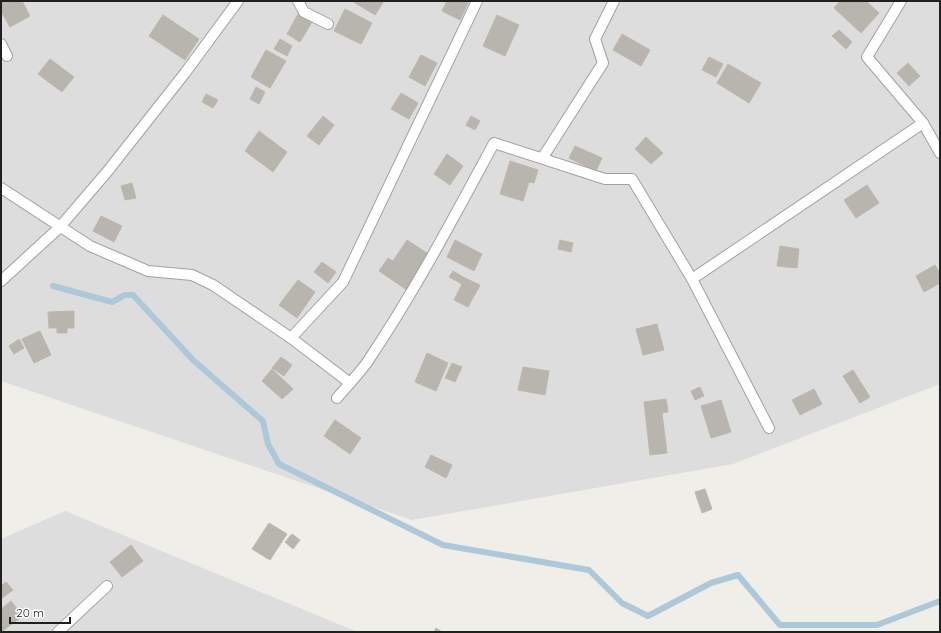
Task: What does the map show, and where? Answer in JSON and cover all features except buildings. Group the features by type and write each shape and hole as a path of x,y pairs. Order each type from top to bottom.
{"lane":[{"path":"1,281 59,228 107,172 185,73 238,1"},
{"path":"298,1 304,12 328,24"},
{"path":"291,338 343,282 477,1"},
{"path":"543,157 603,63 595,39 614,1"},
{"path":"901,1 867,57 923,123 940,153"},
{"path":"1,44 7,56"},
{"path":"692,279 923,123"},
{"path":"337,398 367,362 432,257 494,143 543,157 605,179 632,179 692,279 769,428"},
{"path":"1,188 59,228 90,246 148,271 192,275 213,285 291,338 350,383"},
{"path":"58,632 107,586"}],"shaded area":[{"path":"1,1 940,1 940,384 733,464 412,520 1,381"},
{"path":"65,511 358,632 1,632 1,539"}],"waterway":[{"path":"53,286 112,302 125,295 133,295 193,360 263,421 268,444 279,464 443,545 589,570 622,603 648,616 711,583 738,575 780,625 877,625 940,601"}]}
